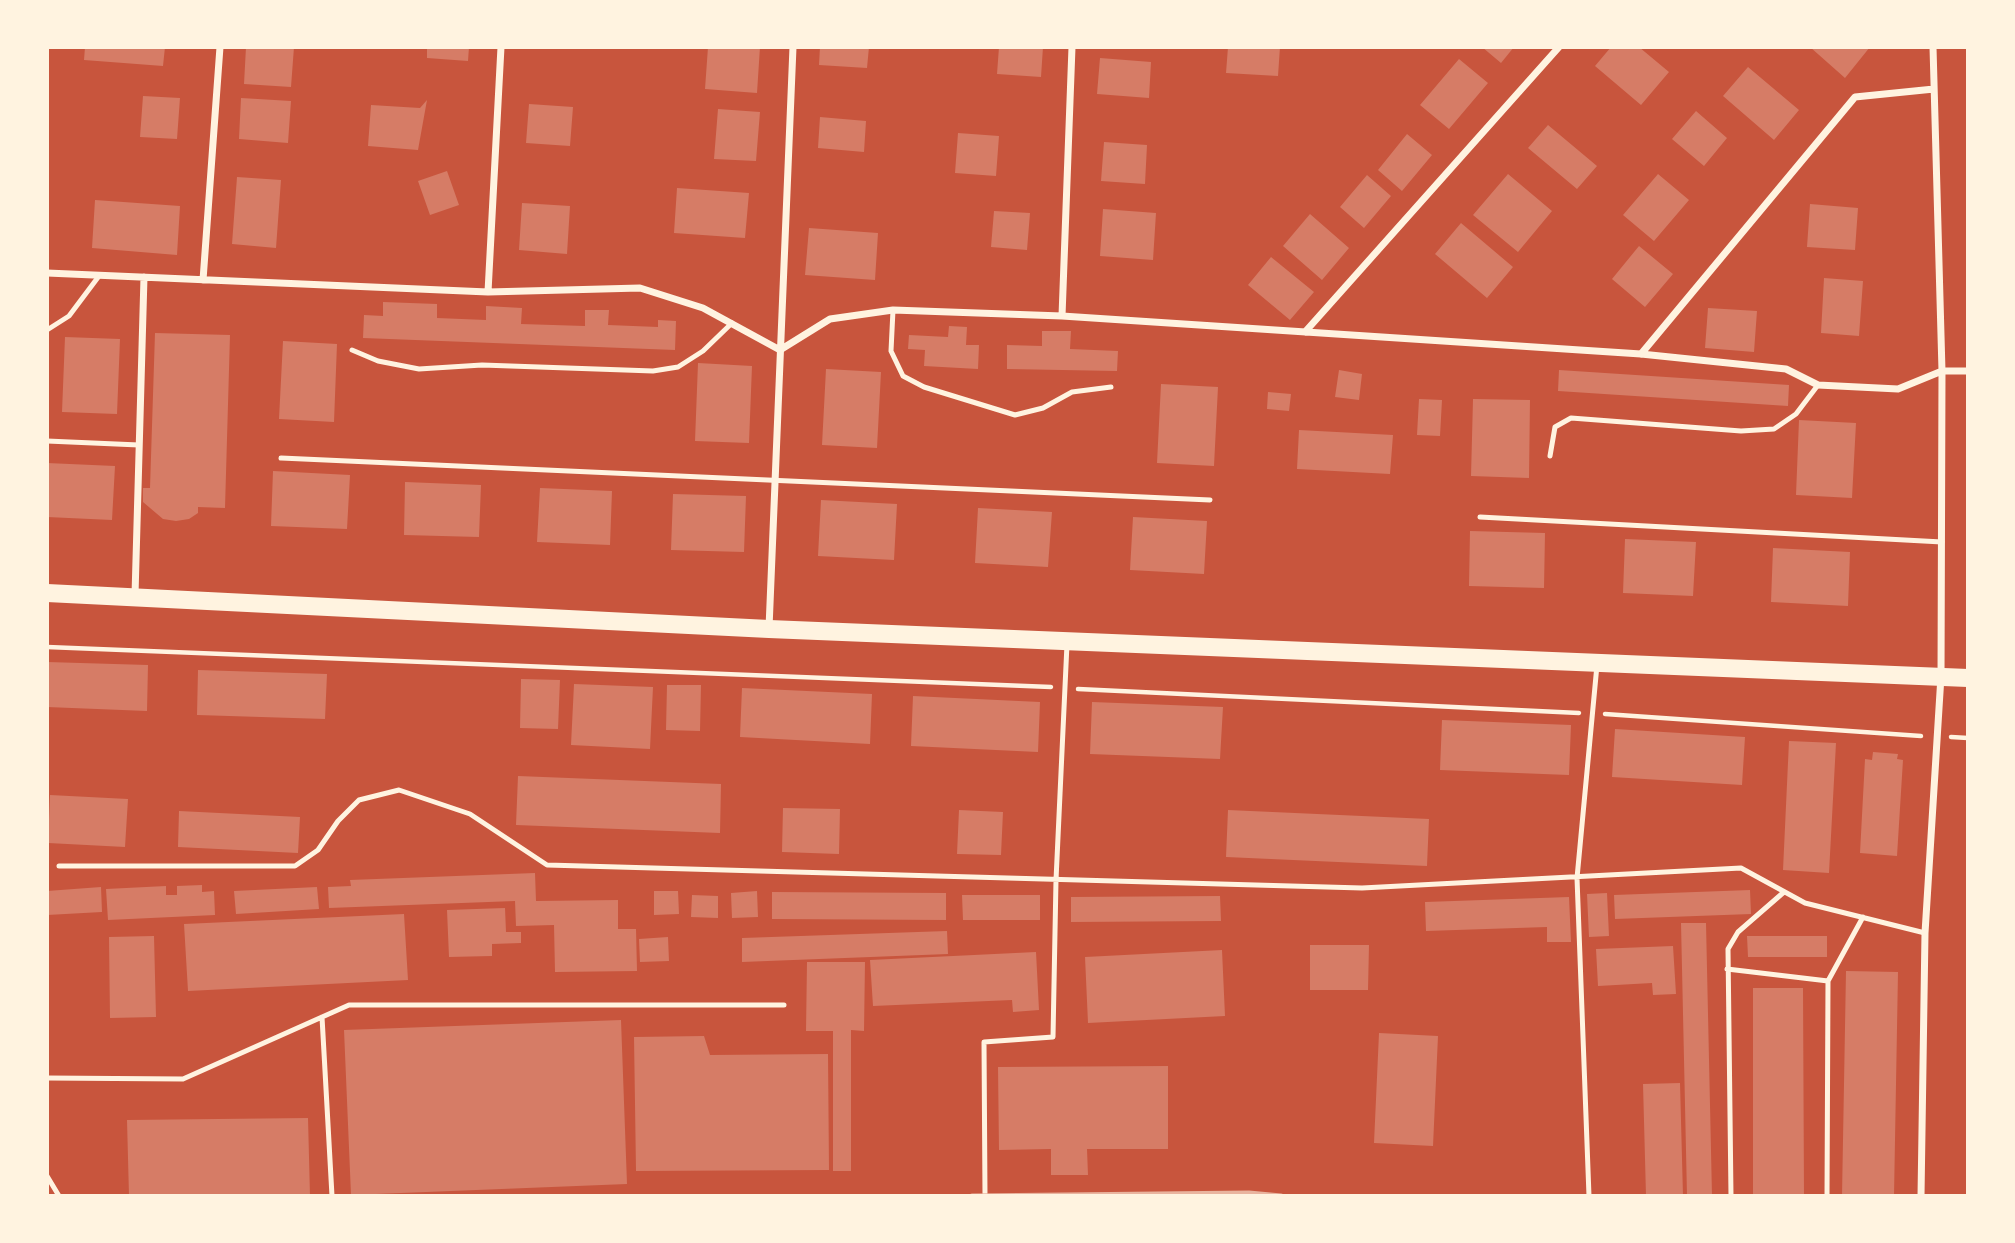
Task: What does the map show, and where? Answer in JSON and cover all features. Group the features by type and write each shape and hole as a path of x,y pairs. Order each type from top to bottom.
{"main road":[{"path":"47,593 769,629 1968,678"}],"street":[{"path":"204,280 220,47"},
{"path":"488,292 502,47"},
{"path":"769,629 793,47"},
{"path":"1062,316 1072,47"},
{"path":"1305,332 1559,47"},
{"path":"1921,1196 1925,933 1941,676 1942,371 1933,47"},
{"path":"1641,354 1855,97 1934,89"},
{"path":"47,273 488,292 640,288 703,307 779,349"},
{"path":"135,597 144,277"},
{"path":"779,349 830,319 893,310 1062,316 1641,354 1786,369 1818,385 1898,389 1942,371 1968,371"}],"lane":[{"path":"47,330 69,316 99,275"},
{"path":"893,310 891,351 903,376 924,387 1015,415 1043,408 1072,391 1111,387"},
{"path":"352,350 378,361 419,369 482,365 653,371 678,367 704,351 732,323"},
{"path":"1550,456 1555,427 1571,418 1741,431 1774,429 1796,414 1818,385"},
{"path":"47,441 139,445"},
{"path":"281,458 1210,500"},
{"path":"1480,517 1942,542"},
{"path":"985,1196 984,1042 1053,1037 1056,880 1068,641"},
{"path":"1589,1196 1577,878 1598,662"},
{"path":"60,866 295,866 318,850 338,821 359,800 399,790 470,814 547,866 1362,888 1741,868 1805,903 1925,933"},
{"path":"1731,1196 1728,949 1738,932 1784,892"},
{"path":"1827,1196 1828,981 1863,917"},
{"path":"1727,969 1828,981"},
{"path":"47,1077 183,1079 349,1005 784,1005"},
{"path":"322,1017 332,1196"},
{"path":"47,1176 59,1196"}],"path":[{"path":"47,647 1064,688 1593,713 1968,738"}],"building":[{"path":"85,47 165,47 163,66 84,60"},
{"path":"246,47 294,47 291,87 244,84"},
{"path":"427,47 469,47 468,61 427,58"},
{"path":"708,47 760,47 757,93 705,89"},
{"path":"820,47 869,47 867,68 819,65"},
{"path":"999,47 1043,47 1041,77 997,74"},
{"path":"1228,47 1280,47 1278,76 1226,73"},
{"path":"1482,47 1514,47 1501,63"},
{"path":"1611,47 1639,47 1669,72 1641,105 1595,66"},
{"path":"1810,47 1870,47 1845,78"},
{"path":"1100,58 1151,62 1149,98 1097,94"},
{"path":"1459,59 1488,83 1449,129 1420,105"},
{"path":"1748,67 1799,110 1774,140 1723,96"},
{"path":"143,96 180,98 177,139 140,137"},
{"path":"241,98 291,101 288,143 239,139"},
{"path":"427,100 418,150 368,146 371,105 420,108"},
{"path":"529,104 573,107 570,146 526,143"},
{"path":"718,109 760,112 756,161 714,159"},
{"path":"1696,111 1727,138 1704,166 1672,139"},
{"path":"820,117 866,121 864,152 818,148"},
{"path":"1548,125 1597,166 1577,189 1528,148"},
{"path":"958,133 999,136 996,176 955,173"},
{"path":"1407,134 1432,155 1402,191 1378,170"},
{"path":"1104,142 1147,145 1145,184 1101,181"},
{"path":"447,171 459,205 430,215 418,181"},
{"path":"1508,174 1552,211 1518,252 1473,215"},
{"path":"1658,174 1689,200 1654,241 1623,215"},
{"path":"1367,175 1391,196 1364,228 1340,207"},
{"path":"237,177 281,180 276,248 232,244"},
{"path":"677,188 749,193 745,238 674,233"},
{"path":"95,200 180,206 177,255 92,248"},
{"path":"522,203 570,206 567,254 519,250"},
{"path":"1810,204 1858,208 1855,250 1807,247"},
{"path":"1103,209 1156,213 1153,260 1100,256"},
{"path":"994,211 1030,213 1027,250 991,247"},
{"path":"1310,214 1349,248 1322,280 1283,246"},
{"path":"1461,223 1513,267 1487,298 1435,254"},
{"path":"809,228 878,233 875,280 805,275"},
{"path":"1639,246 1673,274 1645,307 1612,279"},
{"path":"1271,257 1314,292 1290,320 1248,285"},
{"path":"1824,278 1863,281 1859,336 1821,333"},
{"path":"383,302 437,304 437,318 486,320 486,306 522,308 521,324 585,326 585,310 609,310 608,325 658,327 658,320 676,321 675,350 363,338 364,315 383,316"},
{"path":"1708,308 1757,311 1754,352 1705,348"},
{"path":"949,326 967,327 966,345 979,345 978,369 924,366 925,350 908,349 909,335 948,337"},
{"path":"1042,331 1071,331 1070,349 1118,351 1117,371 1007,369 1007,345 1042,346"},
{"path":"155,333 230,335 225,508 198,507 198,513 189,519 176,521 163,519 143,502 143,488 150,488"},
{"path":"65,337 120,339 117,414 62,412"},
{"path":"283,341 337,344 334,422 279,419"},
{"path":"698,363 752,366 749,443 695,441"},
{"path":"826,369 881,372 877,448 822,445"},
{"path":"1339,370 1362,374 1359,400 1335,397"},
{"path":"1559,370 1789,385 1788,406 1558,391"},
{"path":"1161,384 1218,387 1214,466 1157,463"},
{"path":"1268,392 1291,394 1289,411 1267,409"},
{"path":"1419,399 1442,400 1440,436 1417,435"},
{"path":"1473,399 1530,400 1529,478 1471,476"},
{"path":"1799,420 1856,423 1852,498 1796,495"},
{"path":"1299,430 1393,435 1390,474 1297,469"},
{"path":"47,463 115,466 112,520 47,517"},
{"path":"273,471 350,475 347,529 271,526"},
{"path":"405,482 481,485 479,537 404,535"},
{"path":"540,488 612,491 610,545 537,542"},
{"path":"673,494 746,496 744,552 671,550"},
{"path":"821,500 897,504 894,560 818,556"},
{"path":"978,508 1052,512 1048,567 975,563"},
{"path":"1133,517 1207,521 1204,574 1130,570"},
{"path":"1470,531 1545,533 1544,588 1469,586"},
{"path":"1625,539 1696,542 1693,596 1623,593"},
{"path":"1773,548 1850,552 1848,606 1771,602"},
{"path":"47,662 148,665 147,711 47,707"},
{"path":"198,670 327,674 325,719 197,715"},
{"path":"521,679 560,680 558,729 520,728"},
{"path":"574,684 653,687 650,749 571,745"},
{"path":"667,685 701,685 700,731 666,730"},
{"path":"742,688 872,694 870,744 740,737"},
{"path":"913,696 1040,702 1038,752 911,746"},
{"path":"1092,702 1223,707 1220,759 1090,754"},
{"path":"1442,720 1571,725 1569,775 1440,770"},
{"path":"1615,729 1745,737 1742,785 1612,777"},
{"path":"1789,741 1836,743 1829,873 1783,870"},
{"path":"1873,752 1898,754 1897,759 1903,760 1897,856 1860,853 1865,759 1872,760"},
{"path":"518,776 721,784 720,833 516,825"},
{"path":"50,795 128,799 125,847 48,843"},
{"path":"783,808 840,809 839,854 782,852"},
{"path":"959,810 1003,812 1001,855 957,854"},
{"path":"1228,810 1429,819 1427,866 1226,857"},
{"path":"179,811 300,817 298,853 178,847"},
{"path":"535,873 536,901 618,900 618,929 636,929 637,971 555,972 554,925 516,926 515,901 329,908 328,887 351,886 350,880"},
{"path":"202,885 202,892 214,891 215,915 108,920 106,889 166,886 166,895 177,895 177,886"},
{"path":"101,887 102,912 47,915 47,891"},
{"path":"317,887 319,909 236,914 234,891"},
{"path":"1750,890 1751,914 1615,919 1614,895"},
{"path":"654,891 678,891 679,914 654,915"},
{"path":"757,891 758,917 732,918 731,893"},
{"path":"772,892 946,893 946,920 772,919"},
{"path":"1607,893 1609,936 1589,937 1587,894"},
{"path":"692,895 718,896 718,918 691,917"},
{"path":"962,895 1040,895 1040,920 963,920"},
{"path":"1220,896 1221,921 1071,922 1071,897"},
{"path":"1569,897 1571,942 1547,942 1547,927 1426,931 1425,902"},
{"path":"505,908 506,932 521,932 521,943 492,944 492,956 449,957 447,910"},
{"path":"404,914 408,980 188,991 184,924"},
{"path":"1681,923 1706,923 1712,1196 1687,1196"},
{"path":"947,931 948,954 742,962 742,938"},
{"path":"154,936 156,1017 110,1018 109,937"},
{"path":"1747,936 1827,936 1827,957 1748,957"},
{"path":"668,937 669,961 640,962 639,939"},
{"path":"1310,945 1369,945 1368,990 1310,990"},
{"path":"1673,946 1676,994 1653,995 1652,983 1598,986 1596,949"},
{"path":"1222,950 1225,1016 1088,1023 1085,957"},
{"path":"1036,952 1039,1010 1013,1012 1012,1000 873,1006 870,960"},
{"path":"807,962 865,962 864,1031 851,1030 851,1171 833,1171 833,1031 806,1031"},
{"path":"1846,971 1898,972 1894,1196 1842,1196"},
{"path":"1753,988 1803,988 1804,1196 1753,1196"},
{"path":"621,1020 627,1184 351,1195 344,1030"},
{"path":"1379,1033 1438,1036 1433,1146 1374,1143"},
{"path":"704,1036 710,1055 828,1054 829,1170 636,1171 634,1037"},
{"path":"1168,1066 1168,1149 1087,1149 1088,1175 1051,1175 1051,1149 999,1150 998,1067"},
{"path":"1680,1083 1683,1196 1646,1196 1643,1084"},
{"path":"308,1118 310,1196 129,1196 127,1120"}],"railway":[{"path":"972,1196 1249,1193 1281,1196"}]}
